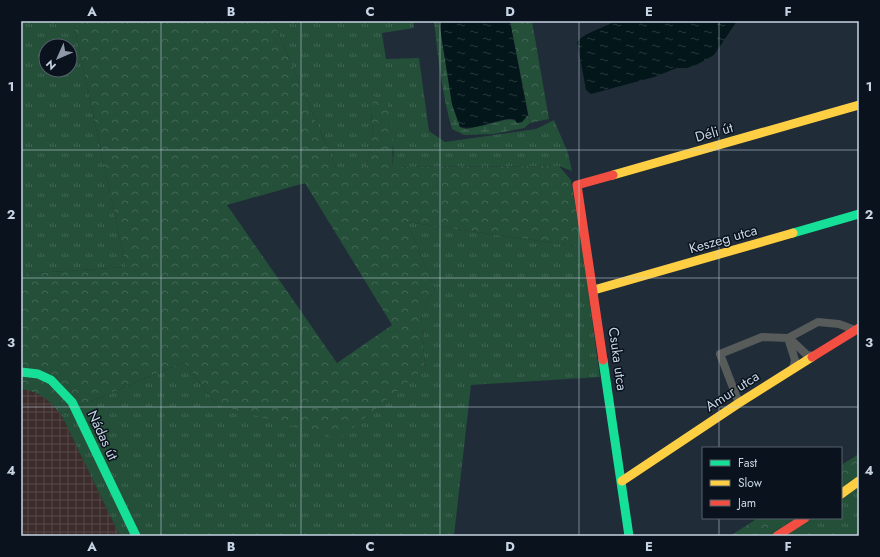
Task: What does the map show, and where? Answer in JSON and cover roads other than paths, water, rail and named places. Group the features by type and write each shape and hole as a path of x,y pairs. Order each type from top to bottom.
{"street":[{"name":"Déli út","path":"577,186 859,105"},
{"name":"Csuka utca","path":"577,186 594,290 629,536"},
{"name":"Keszeg utca","path":"594,290 859,214"},
{"path":"739,403 720,354 762,337 788,338 818,322 839,324 857,328"},
{"name":"Amur utca","path":"622,481 739,403 857,328"},
{"path":"788,338 807,354 814,356"},
{"path":"788,338 795,360 792,369"},
{"name":"Nádas út","path":"21,372 32,372 47,376 60,387 72,402 136,536"},
{"path":"842,493 859,481"},
{"path":"777,536 803,519"}],"water":[{"path":"439,21 510,21 528,115 522,122 517,123 514,119 508,119 480,126 466,128 460,127 452,104"},
{"path":"615,21 737,21 714,55 698,64 687,68 677,68 654,77 591,94 586,90 577,42 585,35"}]}
